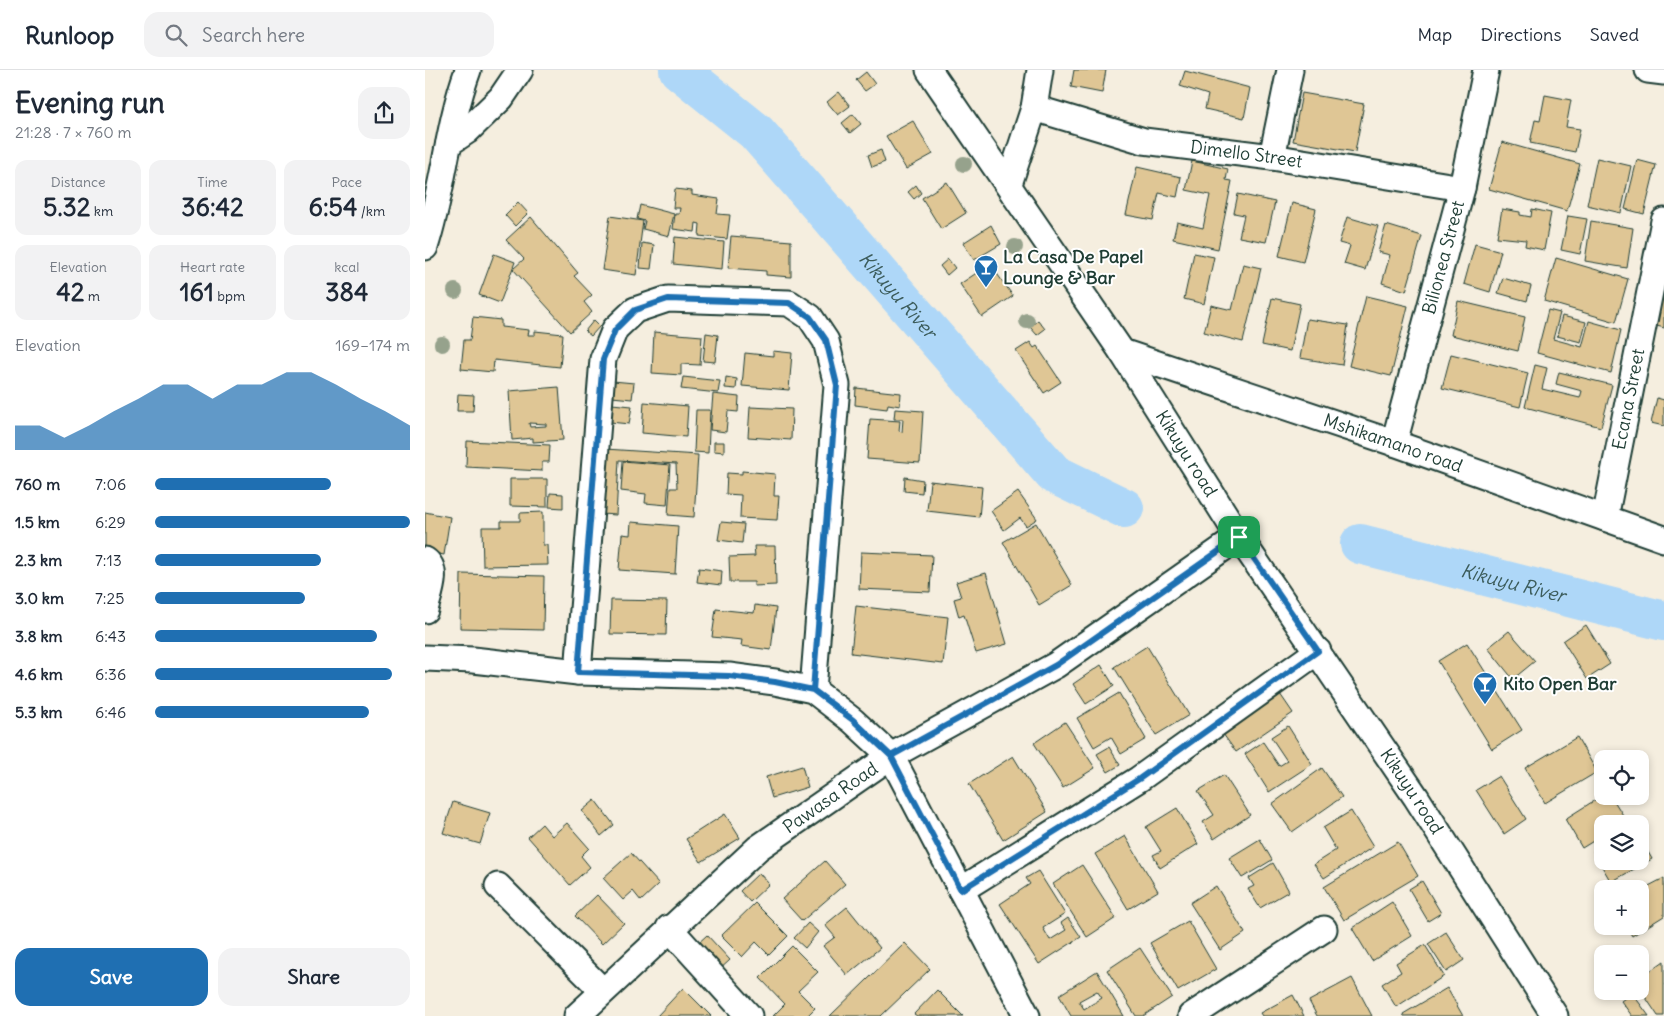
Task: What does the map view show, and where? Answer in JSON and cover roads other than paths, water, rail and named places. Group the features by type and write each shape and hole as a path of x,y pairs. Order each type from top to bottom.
{"street":[{"path":"425,247 459,93 468,70"},
{"path":"449,143 467,132 501,98 520,70"},
{"name":"Kikuyu road","path":"929,70 1009,184 1121,352 1239,537 1416,797 1555,1016"},
{"path":"1009,184 1034,108 1040,70"},
{"path":"1272,157 1290,70"},
{"name":"Bilionea Street","path":"1393,443 1461,188 1486,70"},
{"path":"1648,70 1664,72"},
{"name":"Dimello Street","path":"1034,108 1144,141 1272,157 1461,188"},
{"name":"Ecana Street","path":"1605,518 1664,220"},
{"path":"578,672 603,359 615,330 635,310 668,299 789,303 810,317 826,340 837,385 813,690"},
{"name":"Mshikamano road","path":"1121,352 1393,443 1664,538"},
{"name":"Pawasa Road","path":"577,1016 669,928 758,848 891,756 1056,665 1239,537"},
{"path":"425,560 432,568 433,575 425,610"},
{"path":"961,890 1139,779 1318,651"},
{"path":"425,658 473,660 578,672 729,676 775,682 813,690 853,720 891,756 1027,1016"},
{"path":"498,886 603,991"},
{"path":"669,928 749,1016"},
{"path":"1191,1016 1324,928"}],"waterway":[{"name":"Kikuyu River","path":"679,70 756,132 1054,474 1124,508"},
{"name":"Kikuyu River","path":"1360,544 1664,621"}],"place":[{"name":"La Casa De Papel Lounge & Bar","path":"986,288"},
{"name":"Kito Open Bar","path":"1485,705"}]}
